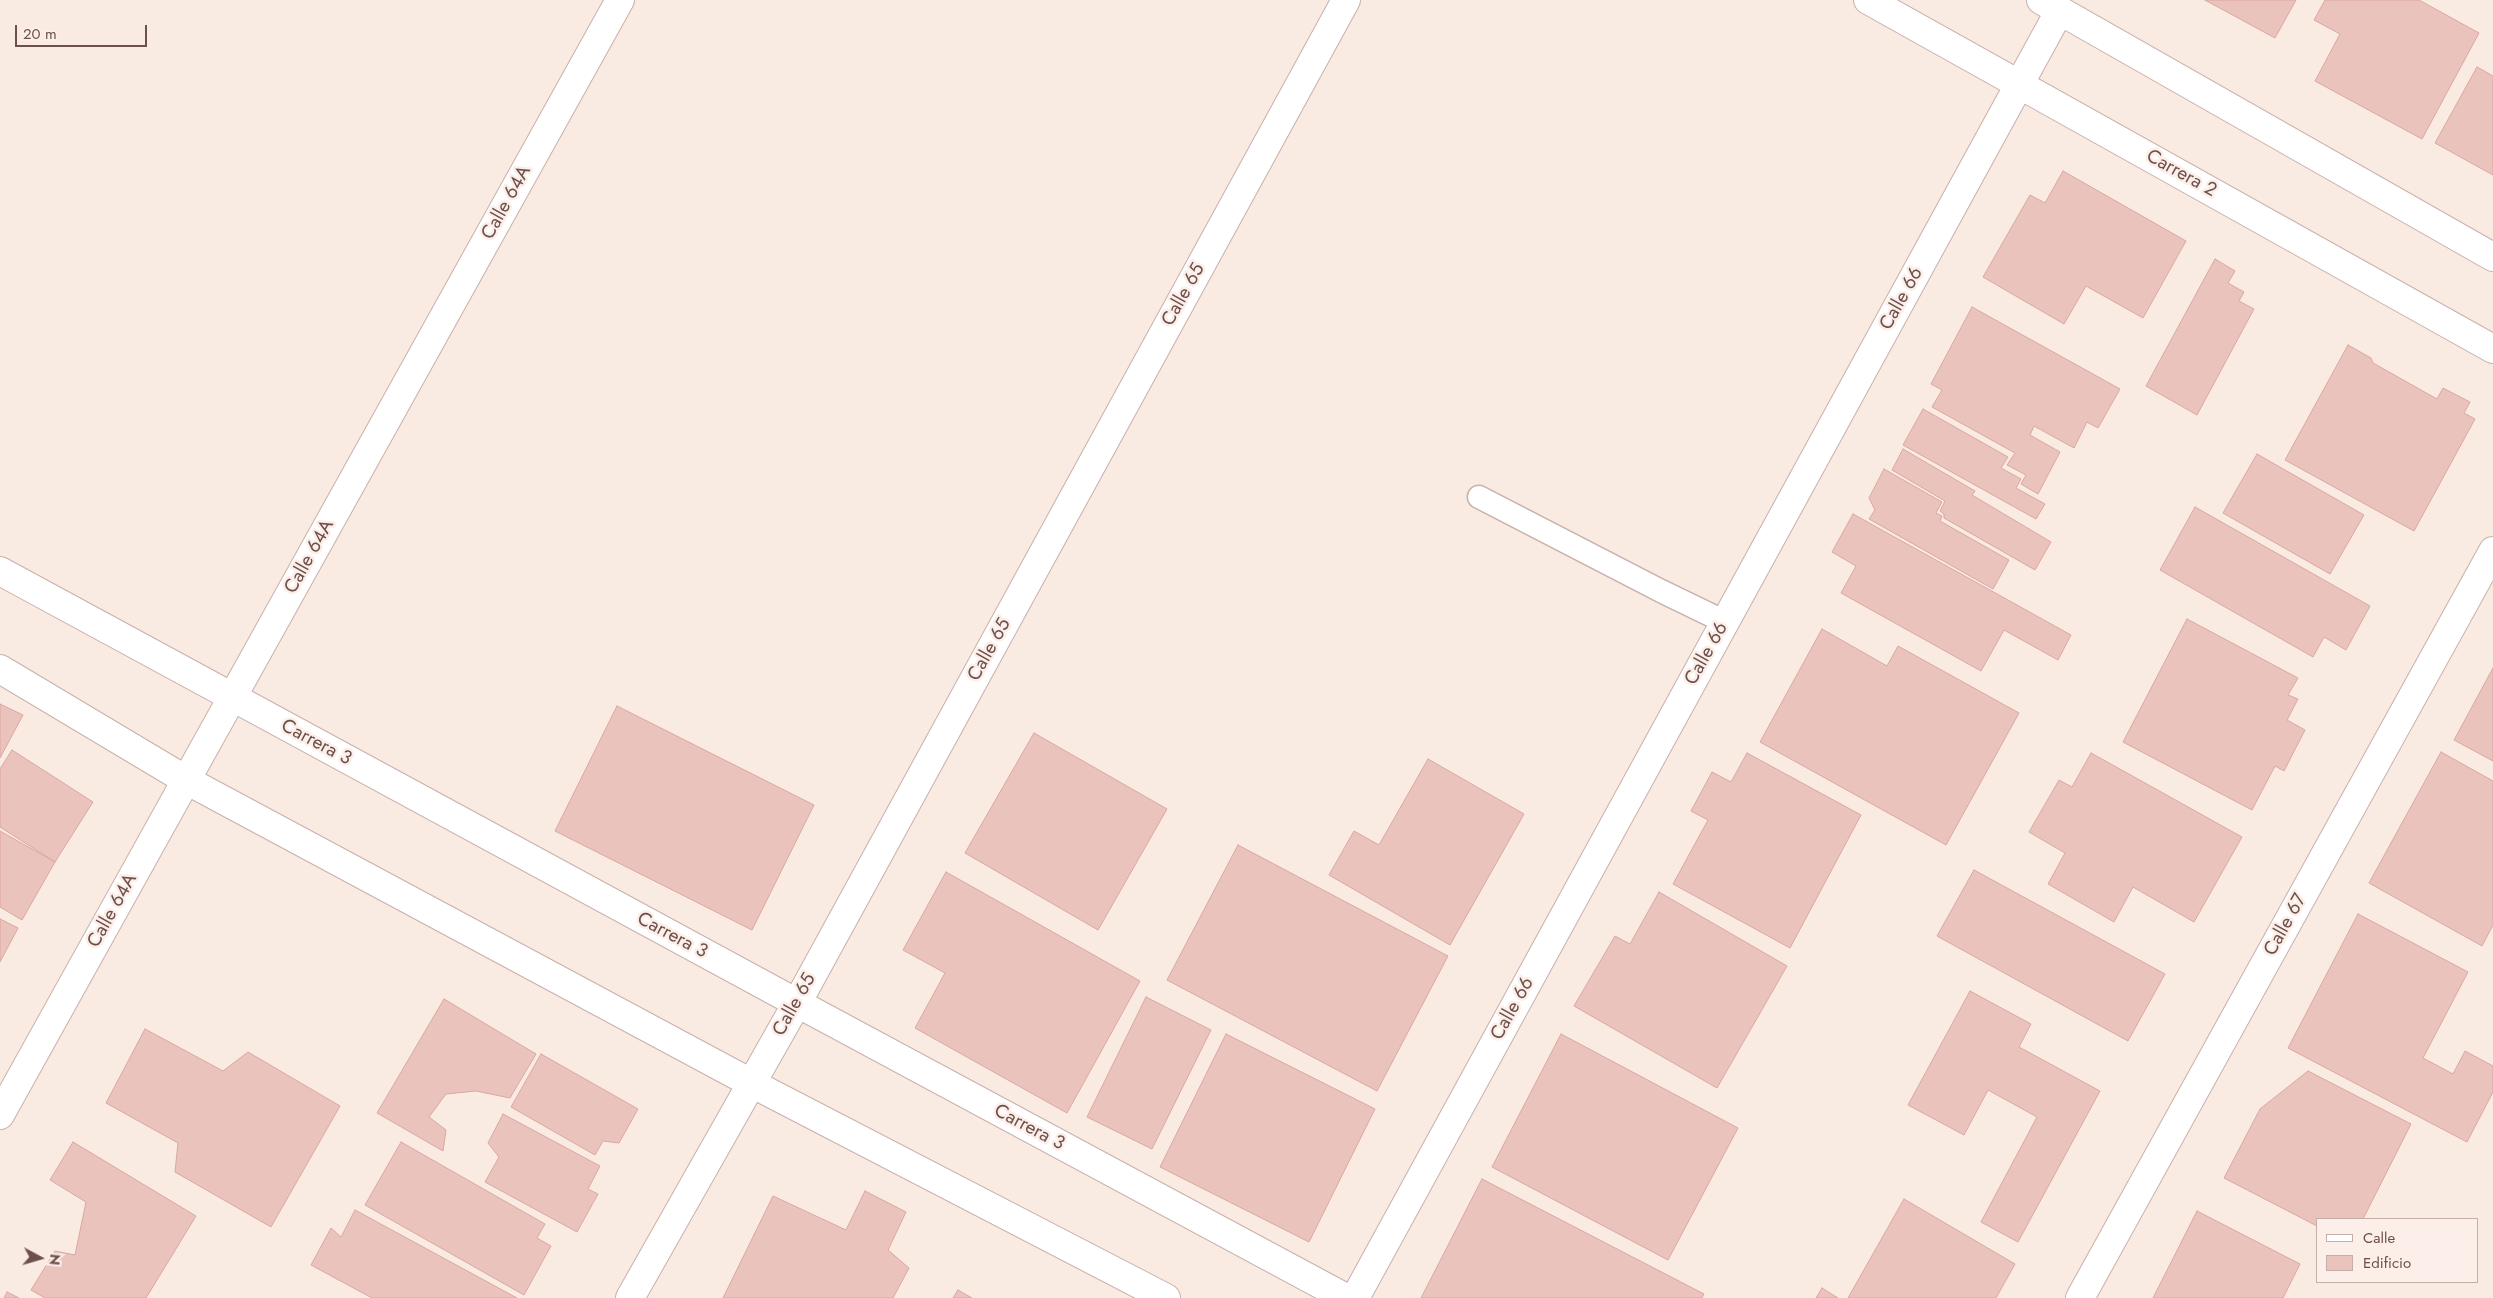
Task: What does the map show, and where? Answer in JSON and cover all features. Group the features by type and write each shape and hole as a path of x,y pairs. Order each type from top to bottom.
{"street":[{"name":"Calle 64A","path":"0,1115 620,0"},
{"name":"Calle 65","path":"630,1298 797,1003 1346,0"},
{"name":"Carrera 2","path":"1868,0 2493,349"},
{"name":"Calle 66","path":"1355,1298 2019,84 2050,5"},
{"path":"2050,5 2493,257"},
{"name":"Calle 67","path":"2080,1298 2493,551"},
{"name":"Carrera 3","path":"0,570 232,698 1346,1298"},
{"path":"0,669 186,780 751,1083 1166,1298"}],"lane":[{"path":"1479,497 1725,622"}],"building":[{"path":"2205,0 2296,0 2275,38"},
{"path":"2325,0 2419,0 2479,33 2422,139 2315,81 2340,34 2314,20"},
{"path":"2477,67 2493,76 2493,175 2435,143"},
{"path":"2063,171 2186,241 2143,318 2086,286 2064,324 1983,277 2030,195 2045,203"},
{"path":"2215,259 2235,271 2228,283 2244,292 2239,301 2254,309 2197,415 2146,386"},
{"path":"1972,307 2120,389 2098,428 2087,422 2074,448 2034,426 2030,435 2060,452 2038,494 2021,484 2026,475 2007,465 2015,453 1932,407 1942,390 1931,384"},
{"path":"2348,345 2371,358 2373,363 2437,399 2443,388 2470,402 2464,413 2475,419 2414,531 2285,460"},
{"path":"1923,409 2008,457 2001,468 2021,479 2016,488 2045,504 2036,519 1903,445"},
{"path":"1903,449 1975,491 1972,495 2051,542 2035,570 1944,518 1944,514 1940,511 1945,501 1892,470"},
{"path":"2257,454 2364,515 2330,574 2223,513"},
{"path":"1884,469 1942,502 1936,513 1942,516 1940,521 2009,560 1993,589 1869,519 1875,510 1869,498"},
{"path":"2195,507 2370,606 2346,650 2324,637 2313,657 2160,570"},
{"path":"1853,514 2071,635 2058,660 2004,630 1981,671 1841,593 1856,566 1832,552"},
{"path":"2187,619 2298,678 2288,695 2298,699 2287,720 2305,730 2284,771 2275,766 2252,810 2123,742"},
{"path":"1822,629 1887,666 1898,646 2019,713 1946,845 1760,742"},
{"path":"2493,668 2493,761 2454,740"},
{"path":"0,704 23,715 0,758"},
{"path":"617,706 814,805 752,930 555,831"},
{"path":"1034,733 1167,809 1098,930 965,853"},
{"path":"12,750 93,802 55,862 0,827 0,769"},
{"path":"2441,752 2493,781 2493,925 2482,946 2369,883"},
{"path":"1747,753 1861,815 1790,948 1673,884 1708,820 1691,811 1712,772 1731,782"},
{"path":"2091,753 2242,837 2194,922 2133,887 2114,922 2048,884 2065,853 2029,832 2059,780 2072,787"},
{"path":"1428,759 1524,814 1450,945 1329,875 1354,831 1379,845"},
{"path":"0,831 55,862 22,920 0,907"},
{"path":"1238,845 1448,956 1377,1091 1167,980"},
{"path":"1974,870 2165,974 2128,1041 1937,936"},
{"path":"946,872 1140,981 1067,1113 915,1028 945,973 903,950"},
{"path":"1659,892 1787,966 1717,1088 1574,1006 1615,936 1630,944"},
{"path":"2358,914 2468,972 2423,1058 2453,1074 2465,1051 2493,1066 2493,1092 2467,1142 2288,1048"},
{"path":"0,919 18,928 0,962"},
{"path":"1970,991 2031,1024 2019,1047 2100,1091 2018,1242 1981,1222 2037,1117 1988,1090 1964,1135 1908,1105"},
{"path":"1146,997 1211,1030 1152,1149 1087,1117"},
{"path":"444,999 536,1054 510,1098 476,1091 446,1094 429,1117 446,1130 443,1151 377,1113"},
{"path":"145,1029 223,1071 248,1052 340,1106 271,1227 175,1172 178,1143 106,1103"},
{"path":"1226,1034 1375,1109 1309,1242 1160,1167"},
{"path":"1561,1034 1738,1128 1668,1260 1492,1167"},
{"path":"541,1054 638,1109 619,1143 603,1141 595,1155 511,1107"},
{"path":"2308,1071 2411,1124 2364,1218 2316,1218 2316,1225 2224,1178 2260,1109"},
{"path":"503,1114 600,1166 588,1189 598,1194 577,1232 485,1182 499,1157 488,1143"},
{"path":"73,1142 196,1216 146,1298 45,1298 31,1290 55,1251 75,1255 86,1202 50,1180"},
{"path":"401,1142 545,1224 537,1238 551,1246 524,1295 365,1205"},
{"path":"1482,1179 1704,1294 1702,1298 1421,1298"},
{"path":"865,1191 906,1212 888,1250 909,1268 893,1298 723,1298 773,1196 846,1230"},
{"path":"1904,1199 2015,1264 1996,1298 1848,1298"},
{"path":"355,1210 517,1298 372,1298 311,1265 331,1228 341,1237"},
{"path":"2197,1211 2300,1264 2283,1298 2153,1298"},
{"path":"1822,1288 1838,1298 1816,1298"},
{"path":"958,1290 972,1298 953,1298"},
{"path":"7,1292 19,1298 4,1298"}]}
